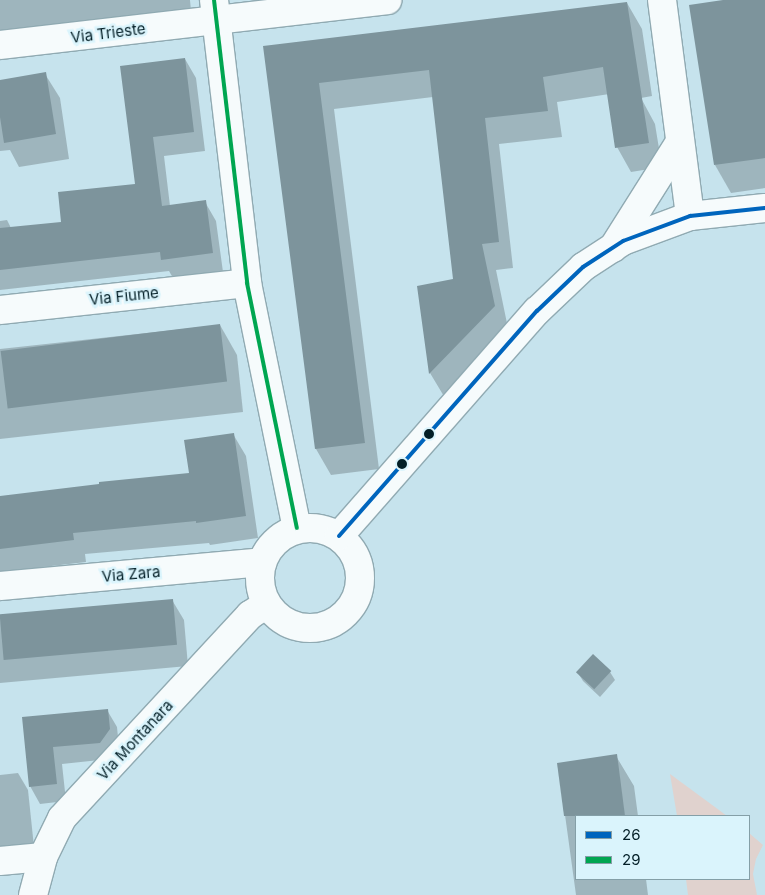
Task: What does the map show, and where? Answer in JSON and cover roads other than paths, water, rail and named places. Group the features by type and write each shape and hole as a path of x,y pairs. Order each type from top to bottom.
{"street":[{"name":"Via Trieste","path":"0,45 215,10 387,0"},
{"path":"662,0 690,216"},
{"path":"215,10 248,283 298,528"},
{"path":"613,248 680,142"},
{"path":"339,536 537,312 583,267 623,241 690,216 765,208"},
{"name":"Via Fiume","path":"0,310 248,283"},
{"path":"312,527 326,530 339,536 350,547 358,561 360,577 358,592 352,606 341,618 326,626 309,628 293,626 278,617 266,604 260,591 259,576 262,562 270,547 282,535 298,528 312,527"},
{"name":"Via Zara","path":"0,586 262,562"},
{"name":"Via Montanara","path":"33,895 43,857 62,818 250,615 266,604"},
{"path":"0,862 43,857"}]}
